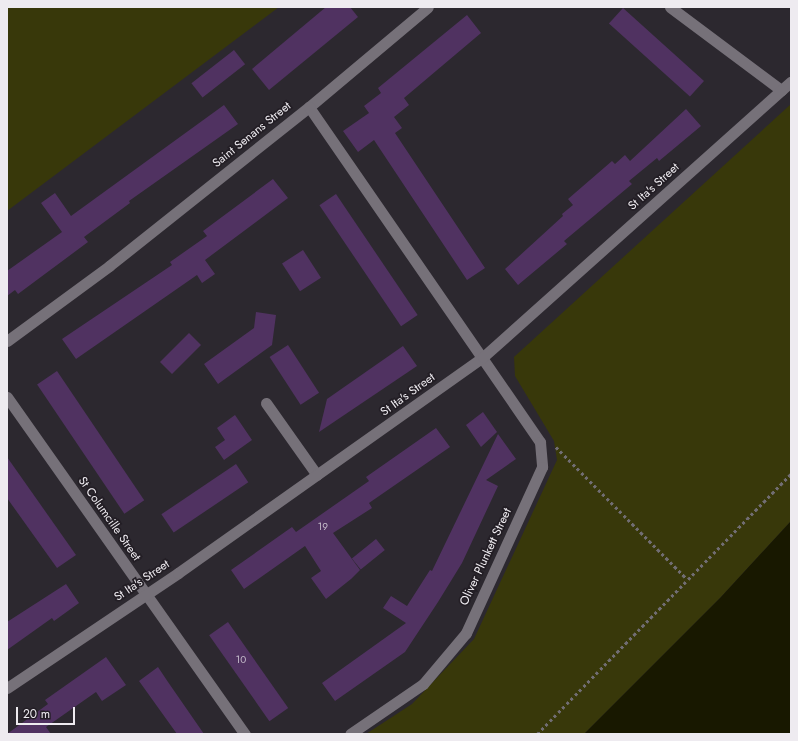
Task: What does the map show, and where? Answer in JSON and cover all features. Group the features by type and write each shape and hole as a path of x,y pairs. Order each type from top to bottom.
{"street":[{"path":"309,107 428,7"},
{"path":"670,7 781,90"},
{"name":"St Ita's Street","path":"7,688 317,475 483,358 791,82"},
{"name":"Saint Senans Street","path":"7,341 109,266 309,107 483,358"},
{"name":"Oliver Plunkett Street","path":"350,734 423,684 466,633 542,467 540,442 483,358"},
{"name":"St Columcille Street","path":"7,397 245,734"},
{"path":"266,403 317,475"}],"path":[{"path":"540,442 555,447 687,579"},
{"path":"537,734 791,474"}],"shaded area":[{"path":"7,7 279,7 7,211"},
{"path":"791,104 791,521 721,597 584,734 366,734 412,704 474,639 557,460 554,441 515,376 514,357"},
{"path":"791,521 791,734 584,734 721,597"}],"building":[{"path":"326,7 350,7 358,17 269,90 252,69"},
{"path":"623,8 704,81 690,97 609,24"},
{"path":"467,15 481,33 404,98 409,105 394,117 402,128 395,133 485,268 467,280 374,140 358,152 343,131 369,113 364,106 381,93 378,88"},
{"path":"234,50 245,64 203,97 191,83"},
{"path":"224,105 238,124 129,201 130,203 84,237 88,242 18,294 15,290 7,296 7,271 62,232 41,203 55,193 71,216"},
{"path":"686,109 701,126 659,161 657,158 629,181 632,184 564,241 567,244 518,285 505,269 573,205 568,199 612,161 615,164 625,155 630,161"},
{"path":"273,179 288,198 205,260 215,274 202,283 197,275 76,359 62,339 172,265 170,262 207,236 203,231"},
{"path":"336,194 418,315 401,326 319,205"},
{"path":"303,250 321,278 300,291 282,264"},
{"path":"256,312 276,315 272,345 218,384 204,364 254,328"},
{"path":"189,333 201,345 172,374 160,362"},
{"path":"288,345 319,393 301,405 270,357"},
{"path":"403,346 417,366 319,432 327,399"},
{"path":"57,371 144,500 124,514 37,384"},
{"path":"483,412 497,432 481,447 466,425"},
{"path":"235,415 252,440 224,460 215,447 225,440 217,428"},
{"path":"436,428 450,447 369,503 372,508 333,533 360,570 351,579 326,599 311,578 321,571 305,546 244,589 231,570 292,527 296,532 369,481 366,477"},
{"path":"498,434 516,459 486,480 498,486 462,563 405,652 335,701 322,683 406,623 383,608 391,596 407,606 430,570 432,571"},
{"path":"7,457 76,555 57,568 7,498"},
{"path":"236,464 248,482 174,533 161,514"},
{"path":"376,539 385,550 361,569 352,559"},
{"path":"66,584 79,603 54,621 52,618 7,650 7,622"},
{"path":"228,622 288,708 269,721 209,635"},
{"path":"106,657 126,685 102,701 96,692 46,727 51,734 7,734 48,704 45,700"},
{"path":"158,667 204,734 177,734 139,681"}]}
